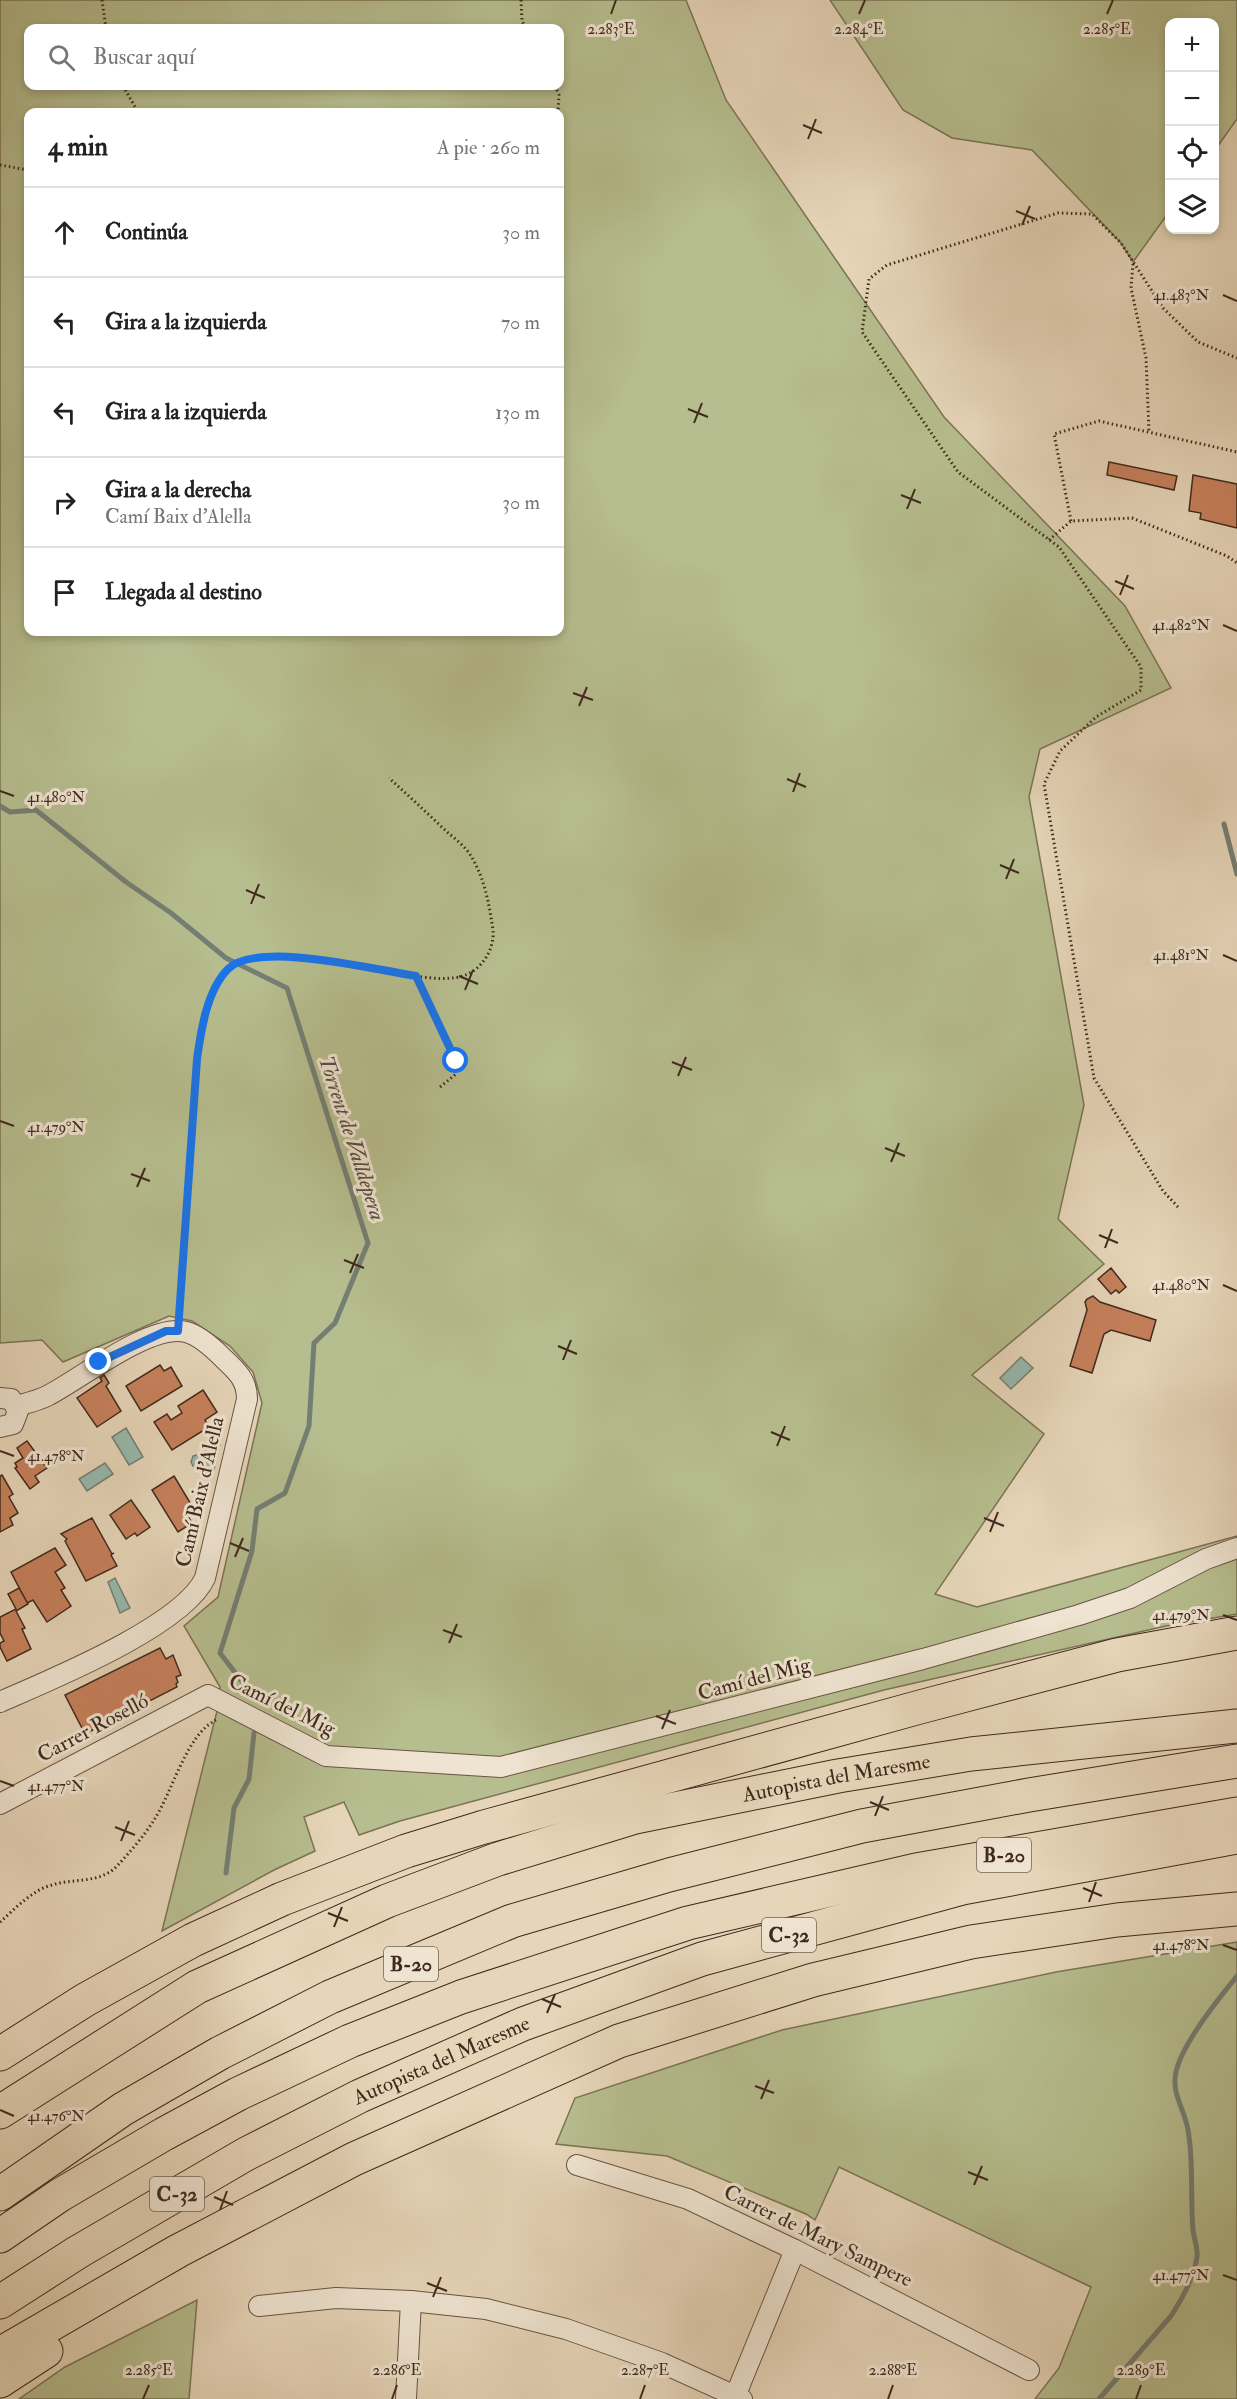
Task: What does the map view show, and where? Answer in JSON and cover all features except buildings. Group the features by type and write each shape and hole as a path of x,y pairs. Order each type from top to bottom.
{"highway":[{"path":"0,2054 84,2000 194,1941 282,1899 406,1851 484,1827 1117,1655 1237,1633"},
{"name":"Autopista del Maresme","path":"0,2112 197,1987 387,1901 498,1859 635,1817 690,1804 838,1776 971,1754 1237,1726"},
{"name":"B-20","path":"0,2194 123,2109 220,2053 330,1997 512,1921 669,1875 862,1827 1029,1795 1237,1761"},
{"path":"484,1827 690,1804"},
{"name":"B-20","path":"0,2236 60,2195 164,2133 238,2094 351,2041 461,1997 688,1923 916,1870 1237,1814"},
{"name":"Autopista del Maresme","path":"0,2302 78,2252 246,2154 360,2096 523,2024 702,1959 962,1888 1237,1837"},
{"path":"0,2354 177,2251 354,2159 619,2042 813,1980 971,1942 1117,1920 1237,1909"},
{"path":"0,2381 299,2187"}],"street":[{"path":"3,1431 18,1415 8,1402 46,1396 99,1362 166,1331 178,1331"},
{"name":"Camí Baix d'Alella","path":"0,1702 79,1667 142,1633 195,1596 206,1578 242,1422 247,1388 241,1375 215,1350 188,1332 178,1331"},
{"name":"Camí del Mig","path":"208,1695 326,1756 387,1762 501,1767 900,1665 1079,1615 1130,1598 1206,1559 1237,1548"},
{"name":"Carrer Roselló","path":"0,1804 208,1695"},
{"name":"Carrer de Mary Sampere","path":"577,2164 688,2199 795,2250 1029,2370"},
{"path":"259,2306 336,2298 411,2301 486,2309 566,2329 662,2363 737,2398 795,2250"},
{"path":"406,2399 411,2301"}],"path":[{"path":"102,0 105,24"},
{"path":"521,0 524,24"},
{"path":"124,90 135,108"},
{"path":"557,90 560,95 558,108"},
{"path":"0,165 24,169"},
{"path":"1178,1207 1163,1191 1094,1078 1044,784 1060,751 1096,717 1141,690 1141,667 1059,547 958,472 862,332 869,279 887,266 1058,213 1092,214 1121,243 1163,308 1198,342 1237,358"},
{"path":"1133,262 1131,288 1146,358 1149,432"},
{"path":"1071,521 1054,434 1100,421 1237,452"},
{"path":"1049,540 1071,521 1132,518 1227,556 1237,563"},
{"path":"178,1331 197,1059 208,1009 224,974 244,959 294,957 416,976 460,977 472,972 481,964 490,949 494,938 488,895 471,855 389,778"},
{"path":"416,976 456,1061 456,1074 440,1087"},
{"path":"0,1922 24,1900 51,1885 92,1879 115,1869 154,1820 191,1748 206,1725 236,1709"}],"green space":[{"path":"0,0 686,0 726,100 944,417 1125,606 1171,688 1040,749 1029,797 1084,1105 1058,1219 1104,1264 972,1375 1044,1434 935,1594 977,1607 1237,1536 1237,1614 1166,1626 884,1690 400,1821 359,1835 344,1802 304,1817 315,1851 274,1870 162,1931 218,1707 220,1687 184,1626 218,1597 262,1403 253,1372 230,1346 192,1321 169,1316 63,1362 42,1340 0,1343"},
{"path":"830,0 1237,0 1237,119 1219,144 1219,18 1165,18 1165,218 1133,262 1121,243 1032,150 952,138 903,110"},
{"path":"1237,1942 1237,2399 1035,2399 1059,2368 1091,2287 839,2167 815,2220 806,2214 667,2156 556,2144 575,2098 782,2030 1056,1972"},
{"path":"197,2300 189,2399 19,2399 65,2367"}],"water":[{"path":"1021,1357 1033,1368 1011,1389 1000,1378"},
{"path":"126,1428 143,1457 129,1465 112,1437"},
{"path":"214,1442 220,1444 214,1470 193,1466 191,1462 193,1456 203,1453"},
{"path":"105,1463 113,1474 87,1491 79,1479"},
{"path":"115,1578 130,1608 120,1613 108,1582"}],"waterway":[{"name":"Torrent de Valldepera","path":"0,806 10,812 36,810 226,958 287,988 368,1243 335,1323 314,1343 309,1426 285,1493 257,1509 252,1551 220,1653 257,1701"},
{"path":"1224,824 1237,874"},
{"name":"Torrent de Valldepera","path":"226,1873 234,1808 249,1779 254,1733"},
{"path":"1099,2399 1171,2316 1193,2273 1197,2254 1192,2218 1190,2142 1175,2088 1176,2072 1185,2048 1193,2035 1237,1976"}],"route":[{"path":"99,1362 166,1331 178,1331 192,1109 200,1037 213,994 229,968 244,959 255,957 294,957 416,976 456,1061"}]}
